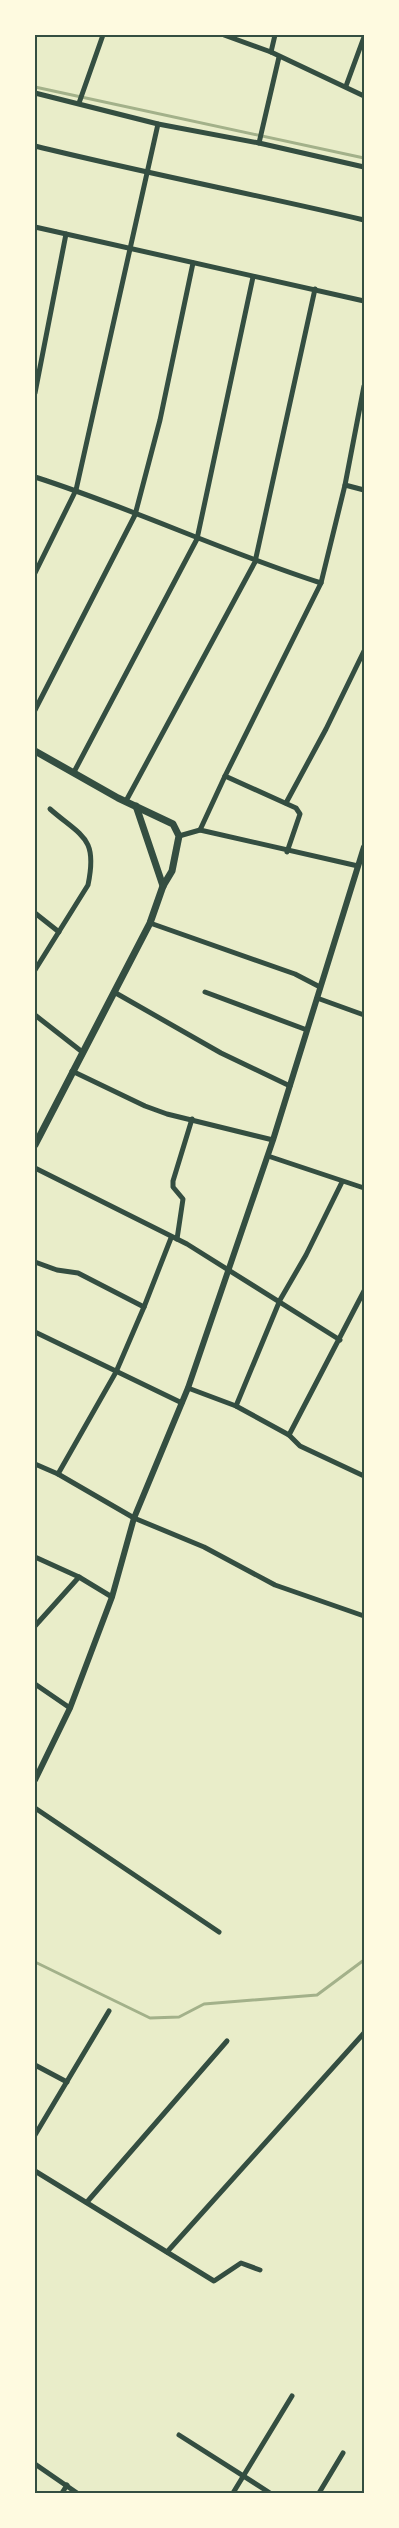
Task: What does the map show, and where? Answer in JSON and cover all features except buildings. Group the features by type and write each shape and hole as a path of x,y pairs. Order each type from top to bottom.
{"main road":[{"path":"35,751 126,801 173,824 179,836 172,872 163,886"},
{"path":"35,1144 162,898 163,886 136,806"}],"street":[{"path":"79,103 103,35"},
{"path":"224,35 271,52 364,96"},
{"path":"271,52 275,35"},
{"path":"346,86 364,37"},
{"path":"259,144 279,57"},
{"path":"35,92 158,124 364,167"},
{"path":"35,573 76,490 158,124"},
{"path":"35,146 148,174 270,198 364,220"},
{"path":"35,227 364,301"},
{"path":"35,393 66,234"},
{"path":"35,710 136,515 160,420 193,263"},
{"path":"74,772 197,539 253,277"},
{"path":"126,801 255,562 316,289"},
{"path":"200,830 224,776 321,584 345,484 364,386"},
{"path":"35,476 76,490 255,562 321,584"},
{"path":"345,484 364,490"},
{"path":"286,803 326,729 364,651"},
{"path":"224,776 296,808 300,814 287,852"},
{"path":"35,970 88,885 92,860 87,840 50,809"},
{"path":"179,836 200,830 287,852 358,866"},
{"path":"35,1780 70,1708 112,1597 134,1518 188,1388 268,1156 364,848"},
{"path":"35,913 59,932"},
{"path":"150,923 295,974 320,987"},
{"path":"114,992 221,1053 290,1086"},
{"path":"205,992 307,1030"},
{"path":"317,998 364,1015"},
{"path":"35,1014 82,1051"},
{"path":"72,1071 145,1106 167,1114 273,1140"},
{"path":"177,1239 183,1199 181,1194 173,1187 172,1181 192,1119"},
{"path":"268,1156 364,1188"},
{"path":"35,1168 171,1238 177,1239 280,1300 340,1340"},
{"path":"236,1406 280,1300 306,1255 342,1182"},
{"path":"58,1474 116,1372 171,1238"},
{"path":"35,1262 57,1270 78,1273 144,1307"},
{"path":"289,1435 364,1291"},
{"path":"35,1332 182,1403"},
{"path":"188,1388 236,1406 289,1435 300,1446 364,1476"},
{"path":"35,1464 58,1474 134,1518 204,1547 274,1585 364,1616"},
{"path":"35,1557 79,1577 112,1597"},
{"path":"35,1626 79,1577"},
{"path":"35,1684 70,1708"},
{"path":"35,1808 219,1932"},
{"path":"35,2135 109,2011"},
{"path":"167,2252 364,2033"},
{"path":"87,2202 227,2041"},
{"path":"35,2065 67,2082"},
{"path":"35,2170 214,2281 241,2263 260,2270"},
{"path":"232,2493 292,2396"},
{"path":"179,2435 270,2493"},
{"path":"319,2493 343,2453"},
{"path":"35,2464 77,2493"},
{"path":"62,2493 67,2485"}],"waterway":[{"path":"35,87 364,158"},
{"path":"35,1962 150,2018 179,2017 204,2004 317,1995 364,1960"}]}
